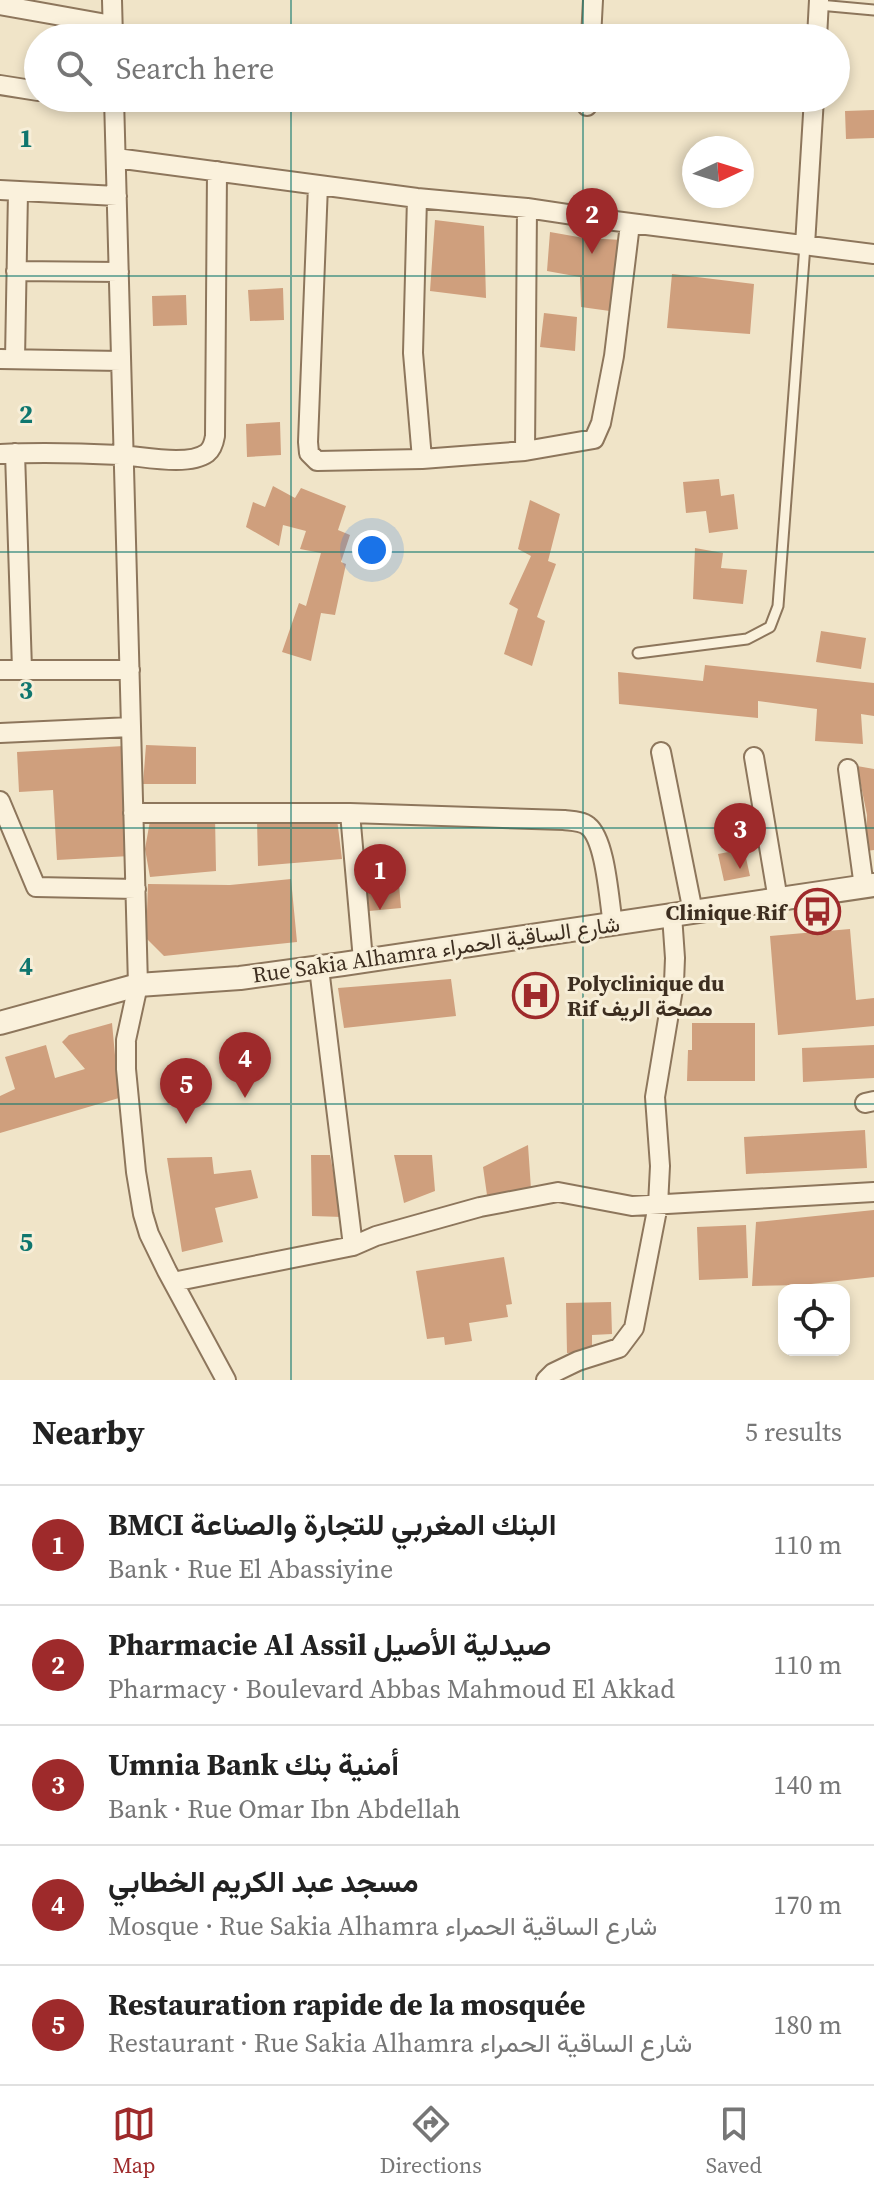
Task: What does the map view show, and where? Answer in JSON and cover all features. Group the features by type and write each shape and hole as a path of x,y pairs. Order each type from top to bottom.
{"street":[{"path":"112,0 112,24"},
{"path":"592,24 593,0"},
{"path":"818,24 819,3"},
{"path":"0,5 79,24"},
{"path":"0,85 24,89"},
{"path":"114,112 138,985 126,1040 136,1172 149,1234 226,1380"},
{"path":"805,245 813,112"},
{"path":"116,158 874,254"},
{"path":"22,669 8,454 124,455 151,460 194,457 206,453 214,442 217,171"},
{"path":"318,185 310,341 309,453 317,461 422,459 525,451 591,440 597,435 614,356 630,224"},
{"path":"117,196 9,191 16,271 7,359 121,361"},
{"path":"417,198 413,353 422,459"},
{"path":"525,451 527,208"},
{"path":"16,271 119,272"},
{"path":"0,670 130,670"},
{"path":"0,733 131,727"},
{"path":"546,1380 553,1373 578,1361 619,1348 630,1337 658,1205 660,1166 655,1097 682,914 661,752"},
{"path":"754,757 778,900"},
{"path":"848,769 869,886"},
{"path":"0,801 9,849 39,888 91,886 136,889"},
{"path":"133,813 350,813 583,823 596,836 613,924"},
{"path":"350,813 363,960"},
{"name":"Rue Sakia Alhamra شارع الساقية الحمراء","path":"0,1023 138,985 240,978 319,968 869,886"},
{"path":"319,968 353,1246"},
{"path":"173,1282 353,1246 376,1236 480,1207 558,1192 612,1204 658,1205 874,1192"}],"lane":[{"path":"819,3 874,10"},
{"path":"638,653 747,639 770,627 778,606 805,245"}],"building":[{"path":"874,110 874,138 846,139 845,112"},
{"path":"435,220 484,226 486,298 430,291"},
{"path":"550,232 623,240 617,312 581,307 580,277 547,271"},
{"path":"672,274 754,284 750,334 667,328"},
{"path":"283,288 284,320 250,321 248,290"},
{"path":"186,295 187,325 153,326 152,296"},
{"path":"544,313 577,317 575,351 540,347"},
{"path":"280,422 281,455 247,457 246,424"},
{"path":"719,479 721,496 734,494 738,529 709,533 706,511 686,513 683,482"},
{"path":"273,486 295,498 301,488 346,506 338,530 350,535 341,562 346,564 335,615 321,613 311,661 282,652 299,603 306,606 321,553 300,549 306,531 283,525 279,546 246,527 253,502 265,507"},
{"path":"530,500 560,514 548,561 556,564 537,617 545,621 532,666 504,654 518,609 509,604 531,556 518,549"},
{"path":"695,548 723,553 721,568 747,570 743,604 693,599"},
{"path":"821,631 866,638 861,669 816,662"},
{"path":"705,665 874,683 874,716 861,714 863,744 815,741 817,709 758,701 758,718 619,704 618,672 703,681"},
{"path":"146,745 196,747 196,784 143,784"},
{"path":"124,746 130,856 57,860 53,790 19,792 17,752"},
{"path":"857,766 874,769 874,850 866,851 867,815"},
{"path":"151,815 215,816 216,871 150,877 145,849"},
{"path":"257,819 337,819 342,859 258,866"},
{"path":"744,849 750,876 724,881 718,854"},
{"path":"291,879 297,942 164,956 146,938 148,884 230,885"},
{"path":"399,884 401,908 369,911 367,886"},
{"path":"850,929 856,1000 874,998 874,1026 778,1035 770,936"},
{"path":"451,979 456,1016 344,1028 338,988"},
{"path":"112,1023 119,1098 0,1133 0,1096 15,1089 5,1057 46,1045 55,1078 85,1069 62,1042 69,1035"},
{"path":"692,1023 755,1023 755,1081 687,1081"},
{"path":"874,1045 874,1078 803,1082 802,1048"},
{"path":"865,1130 867,1168 746,1174 744,1137"},
{"path":"528,1145 531,1189 487,1195 483,1167"},
{"path":"311,1155 330,1155 342,1217 312,1216"},
{"path":"394,1155 432,1155 435,1191 404,1203"},
{"path":"212,1157 214,1174 251,1170 258,1198 215,1208 223,1242 182,1252 167,1158"},
{"path":"874,1210 874,1277 752,1286 756,1222"},
{"path":"746,1225 748,1278 699,1280 697,1227"},
{"path":"504,1257 512,1304 506,1305 508,1317 469,1323 472,1341 445,1345 444,1337 427,1339 416,1271"},
{"path":"611,1302 612,1334 592,1335 592,1352 567,1353 566,1303"}],"place":[{"name":"Pharmacie Al Assil صيدلية الأصيل","path":"592,254"},
{"name":"Umnia Bank أمنية بنك","path":"740,869"},
{"name":"BMCI البنك المغربي للتجارة والصناعة","path":"380,910"},
{"name":"Clinique Rif","path":"817,912"},
{"name":"Polyclinique du Rif مصحة الريف","path":"536,996"},
{"name":"مسجد عبد الكريم الخطابي","path":"245,1098"},
{"name":"Restauration rapide de la mosquée","path":"186,1124"}]}
